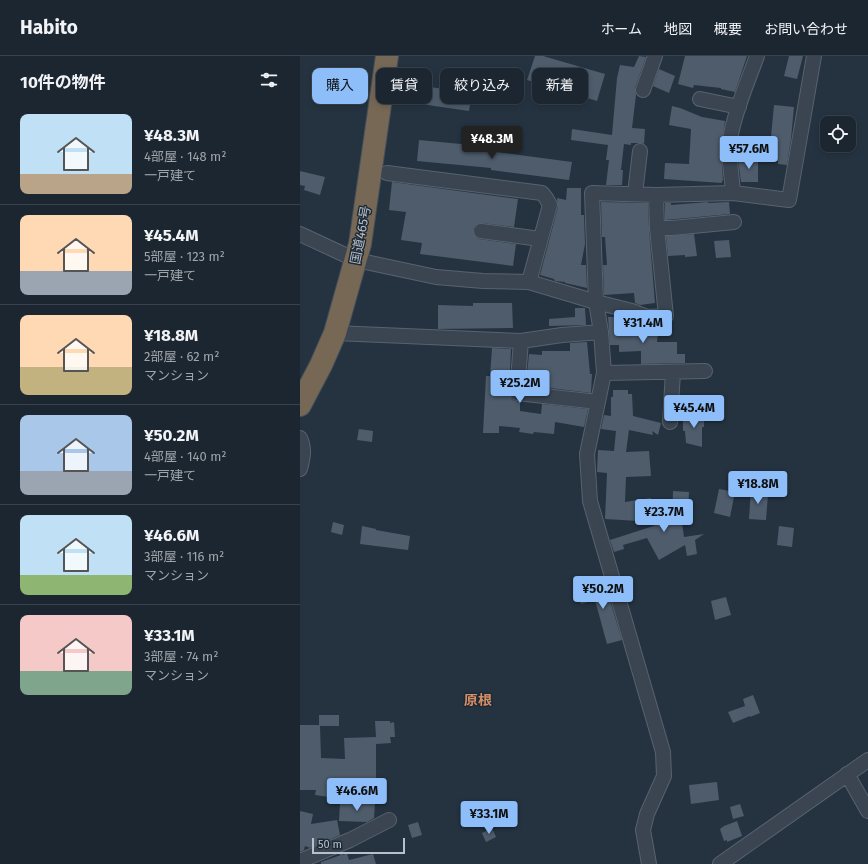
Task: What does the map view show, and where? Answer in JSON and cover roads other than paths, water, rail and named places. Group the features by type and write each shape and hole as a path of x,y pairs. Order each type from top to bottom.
{"highway":[{"name":"国道465号","path":"300,405 321,365 335,333 360,244 387,56"}],"street":[{"path":"643,90 655,56"},
{"path":"733,193 730,153 731,135 739,107 758,56"},
{"path":"649,864 644,830 647,814 664,776 663,752 590,501 587,454 604,373 601,332 596,302 592,193 733,193 789,200 814,56"},
{"path":"700,99 739,107"},
{"path":"635,194 640,151"},
{"path":"387,174 542,194 550,205 528,282"},
{"path":"300,234 356,260 436,277 483,281 528,282 632,311 647,317 666,316 657,228 656,194"},
{"path":"657,228 734,222"},
{"path":"481,231 540,239"},
{"path":"335,333 521,341 562,335 601,332"},
{"path":"521,341 517,393 598,402"},
{"path":"604,373 705,371"},
{"path":"670,422 673,372"},
{"path":"300,438 304,456 300,469"},
{"path":"720,864 868,760"},
{"path":"847,774 868,811"},
{"path":"300,861 350,840 389,820"}],"district":[{"name":"原根","path":"478,700"}]}
